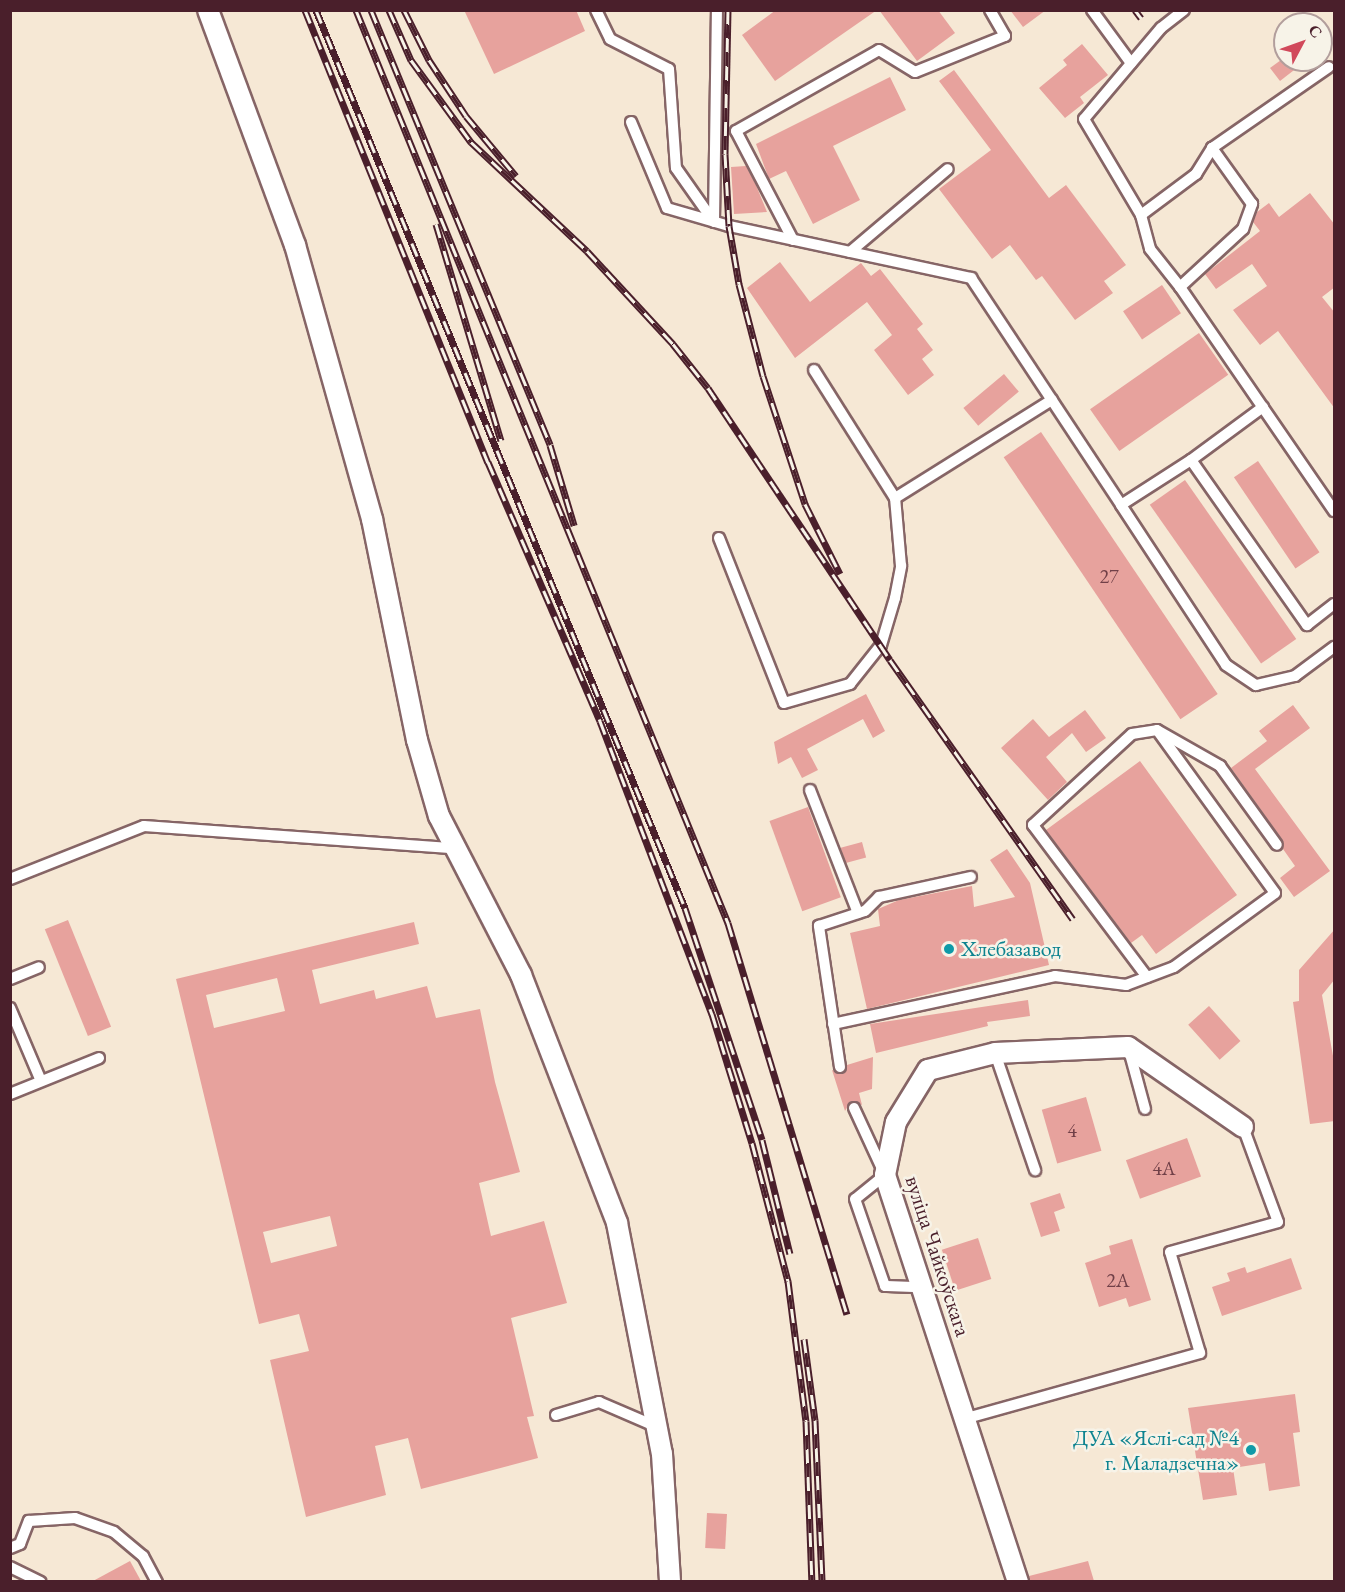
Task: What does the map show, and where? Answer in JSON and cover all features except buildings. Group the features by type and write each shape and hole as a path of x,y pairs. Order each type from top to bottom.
{"street":[{"path":"208,10 295,244 372,519 417,740 439,816 453,848 493,914 521,975 617,1223 662,1454 670,1581"},
{"path":"1128,1047 1243,1127"},
{"name":"вуліца Чайкоўскага","path":"1018,1581 967,1418 885,1175 896,1122 928,1070 995,1053 1128,1047"}],"lane":[{"path":"596,10 610,39 669,69 676,168 714,222"},
{"path":"714,222 717,10"},
{"path":"793,240 736,131 879,50 915,72 1005,36 990,10"},
{"path":"1092,10 1131,63"},
{"path":"1184,10 1161,28 1084,119 1140,215 1150,249 1180,288 1335,511"},
{"path":"1140,215 1196,174 1212,148 1322,72"},
{"path":"631,122 667,208 714,222 971,278 1226,665 1256,685 1294,676 1335,647"},
{"path":"1180,288 1243,230 1252,204 1212,148"},
{"path":"850,252 948,169"},
{"path":"719,538 784,703 850,684 881,645 901,566 895,498 814,370"},
{"path":"895,498 1052,400"},
{"path":"1121,505 1191,460 1263,406"},
{"path":"1191,460 1307,625 1335,604"},
{"path":"833,1024 1055,976 1126,985 1174,967 1275,893 1157,730"},
{"path":"1147,977 1033,825 1132,734 1157,730 1220,766 1277,845"},
{"path":"810,790 858,913"},
{"path":"10,879 144,826 453,848"},
{"path":"840,1067 819,926 858,913 879,897 971,877"},
{"path":"10,979 39,967"},
{"path":"10,1008 41,1081"},
{"path":"1128,1047 1145,1110"},
{"path":"995,1053 1035,1170"},
{"path":"10,1094 99,1058"},
{"path":"854,1108 885,1175 855,1199 885,1286 922,1287"},
{"path":"967,1418 1200,1353 1170,1252 1278,1222 1243,1127"},
{"path":"556,1415 599,1402 657,1427"},
{"path":"10,1548 20,1544 28,1521 75,1518 114,1532 142,1556 158,1581"},
{"path":"10,1567 41,1581"}],"railway":[{"path":"305,10 488,462 600,721 712,1014 752,1143 788,1281 806,1421 812,1582"},
{"path":"316,10 685,908 762,1140 790,1254"},
{"path":"356,10 728,923 847,1314"},
{"path":"371,10 550,445 574,525"},
{"path":"389,10 411,60 471,142 587,251 673,344 708,388 890,660 1073,919"},
{"path":"404,10 429,60 466,116 516,176"},
{"path":"728,10 725,154 729,226 739,284 763,376 805,504 840,574"},
{"path":"1135,10 1141,18"},
{"path":"436,224 501,440"},
{"path":"804,1339 815,1420 822,1582"}],"place":[{"name":"Хлебазавод","path":"949,949"},
{"name":"ДУА «Яслі-сад №4 г. Маладзечна»","path":"1251,1450"}]}
